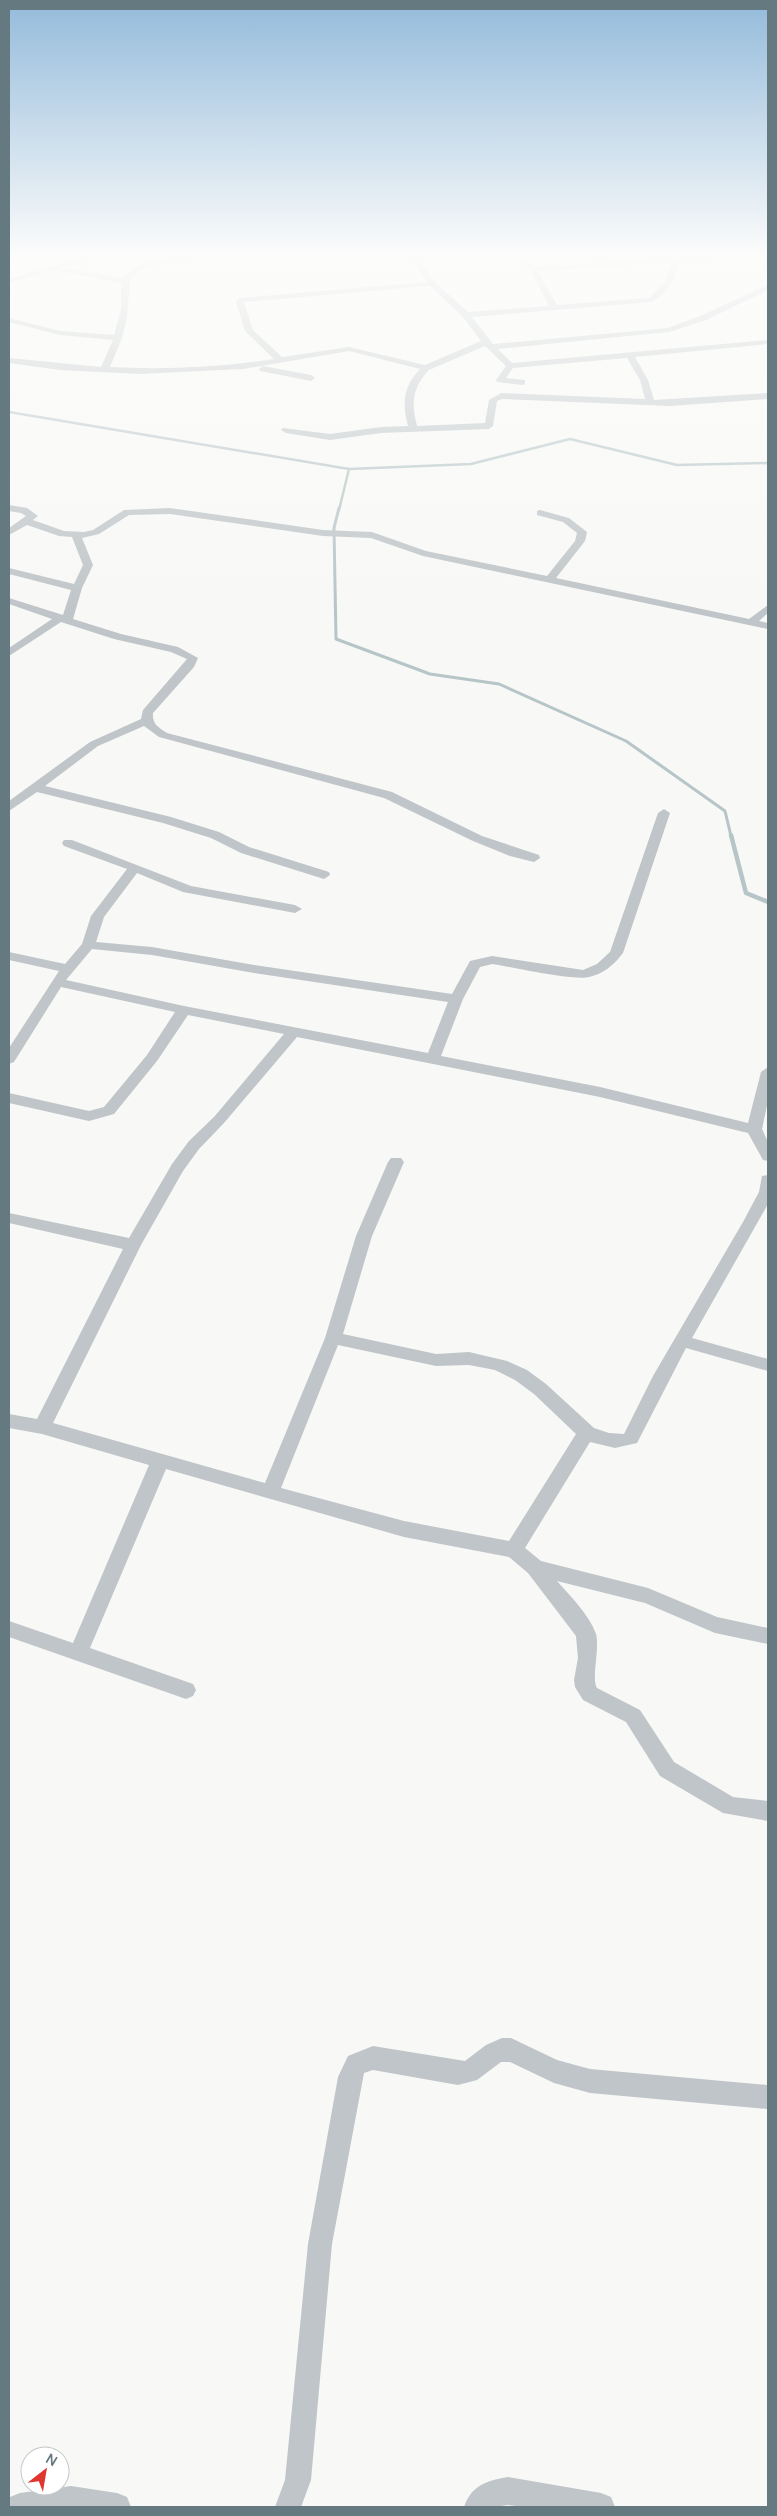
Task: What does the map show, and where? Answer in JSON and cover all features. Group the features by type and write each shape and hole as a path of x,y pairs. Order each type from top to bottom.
{"street":[{"path":"291,374 311,378"},
{"path":"412,428 407,405 408,392 421,374"},
{"path":"504,374 500,380 522,382"},
{"path":"641,374 650,401"},
{"path":"286,430 330,437 361,431 489,426 493,400 500,396 670,403 768,396"},
{"path":"9,508 30,513 33,516 9,532"},
{"path":"26,521 46,526 63,534 76,536 96,532 127,512 170,511 323,533 372,535 423,553 768,626"},
{"path":"540,513 566,520 582,532 580,541 549,580"},
{"path":"9,653 63,620 88,565 76,536"},
{"path":"9,571 77,588"},
{"path":"9,601 118,637 174,648 193,658 190,665 147,712 146,721 151,728 163,735 388,794 414,805 485,844 534,858"},
{"path":"752,622 768,608"},
{"path":"9,807 94,744 146,721"},
{"path":"37,788 177,823 215,835 245,850 324,876"},
{"path":"433,1059 456,999 475,964 484,961 583,974 594,971 616,954 664,813"},
{"path":"68,843 188,889 295,909"},
{"path":"9,1059 57,982 88,945 98,916 135,868"},
{"path":"88,945 152,951 254,969 456,999"},
{"path":"9,956 68,969"},
{"path":"57,982 184,1010 600,1092 754,1128"},
{"path":"9,1098 89,1116 109,1111 152,1058 184,1010"},
{"path":"42,1426 132,1245 177,1168 188,1152 219,1120 294,1031"},
{"path":"768,1072 754,1128 768,1156"},
{"path":"270,1492 291,1443 303,1406 332,1338 364,1236 396,1162"},
{"path":"332,1338 436,1360 448,1358 481,1360 505,1367 520,1374 552,1399 587,1432 618,1442 625,1442 631,1438 658,1381 755,1215 767,1192 768,1180"},
{"path":"9,1218 132,1245"},
{"path":"682,1341 768,1365"},
{"path":"9,1421 42,1426 404,1529 514,1550 535,1566 576,1618 586,1635 588,1658 584,1680 585,1687 590,1694 633,1716 667,1769 730,1806 768,1811"},
{"path":"514,1550 587,1432"},
{"path":"78,1654 160,1461"},
{"path":"535,1566 648,1596 714,1625 768,1636"},
{"path":"9,1629 186,1690"},
{"path":"288,2507 298,2480 320,2244 350,2077 356,2064 373,2058 458,2073 469,2072 494,2053 502,2050 511,2050 554,2071 590,2081 768,2097"},
{"path":"477,2507 488,2494 508,2491 601,2507"},
{"path":"20,2507 71,2500 116,2507"}],"waterway":[{"path":"9,412 349,469"},
{"path":"349,469 471,464 570,439 677,465 768,463"},
{"path":"339,510 349,469"},
{"path":"339,508 334,528 336,639 430,674 499,684 626,741 725,811 731,836"},
{"path":"731,835 746,893 768,902"}]}
